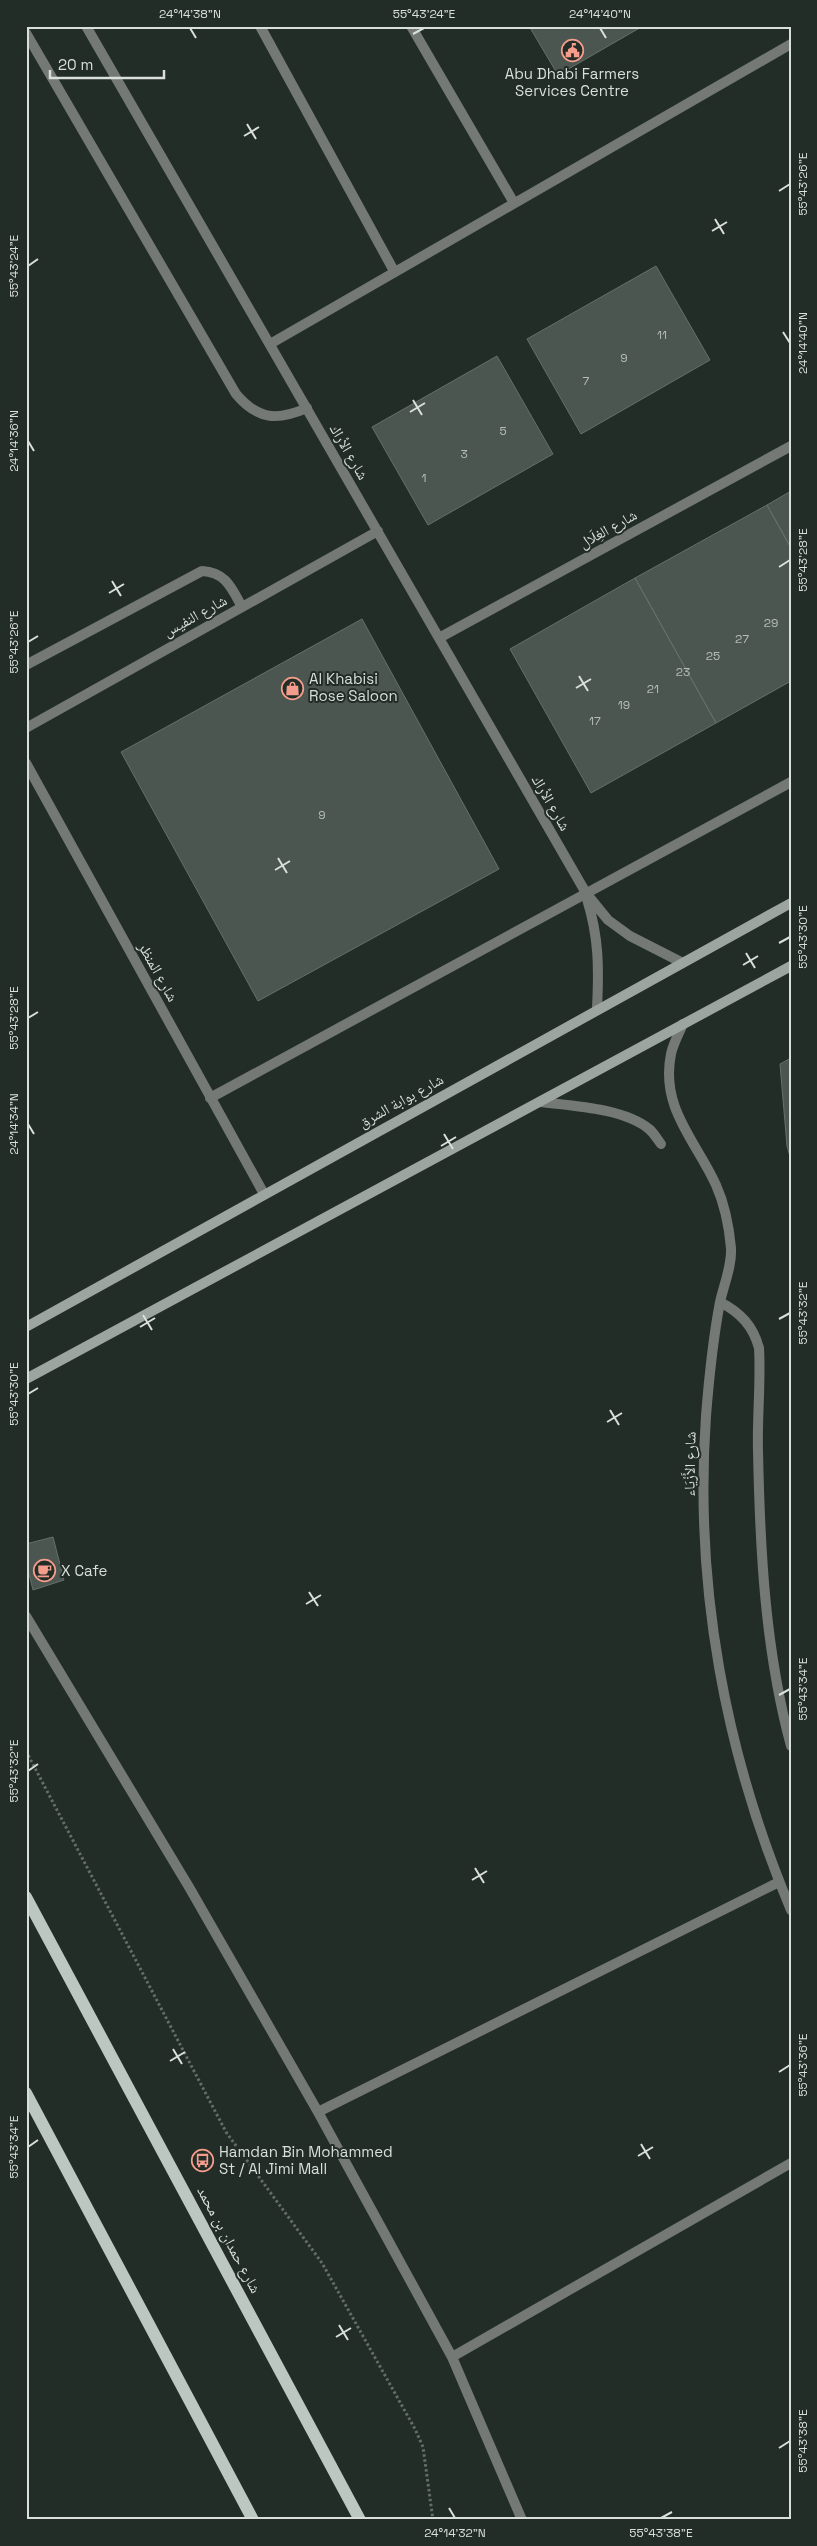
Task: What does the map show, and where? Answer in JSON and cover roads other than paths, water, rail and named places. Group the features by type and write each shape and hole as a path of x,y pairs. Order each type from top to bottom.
{"main road":[{"name":"شارع حمدان بن محمد","path":"26,1897 360,2520"},
{"path":"26,2092 253,2520"}],"street":[{"name":"شارع الأراك","path":"86,26 586,893 608,920 630,936 681,962"},
{"path":"260,26 394,271"},
{"path":"411,26 514,203"},
{"path":"26,33 236,394 246,405 259,413 273,417 288,417 307,408"},
{"path":"270,344 791,44"},
{"name":"شارع الغِلَال","path":"439,638 791,446"},
{"name":"شارع النفيس","path":"26,728 378,531"},
{"path":"26,665 202,571 213,571 223,576 242,607"},
{"name":"شارع المنظر","path":"26,763 264,1194"},
{"path":"210,1098 791,782"},
{"name":"شارع الأراك","path":"586,893 596,926 599,951 597,1008"},
{"name":"شارع بوابة الشرق","path":"26,1326 597,1008 791,903"},
{"path":"26,1379 791,966"},
{"name":"شارع الأَزْيَاء","path":"683,1024 671,1053 670,1083 676,1113 716,1185 727,1217 731,1251 720,1302 706,1416 704,1476 708,1595 716,1654 730,1728 759,1831 791,1910"},
{"path":"540,1102 588,1108 615,1114 639,1123 650,1130 661,1144"},
{"path":"720,1302 734,1309 746,1320 755,1333 759,1348 758,1449 765,1596 772,1656 791,1746"},
{"path":"26,1616 190,1887 318,2112 452,2358 522,2520"},
{"path":"318,2112 779,1882"},
{"path":"452,2358 791,2163"}],"place":[{"name":"Abu Dhabi Farmers Services Centre","path":"572,51"},
{"name":"Al Khabisi Rose Saloon","path":"293,688"},
{"name":"X Cafe","path":"45,1571"},
{"name":"Hamdan Bin Mohammed St / Al Jimi Mall","path":"203,2161"}]}
